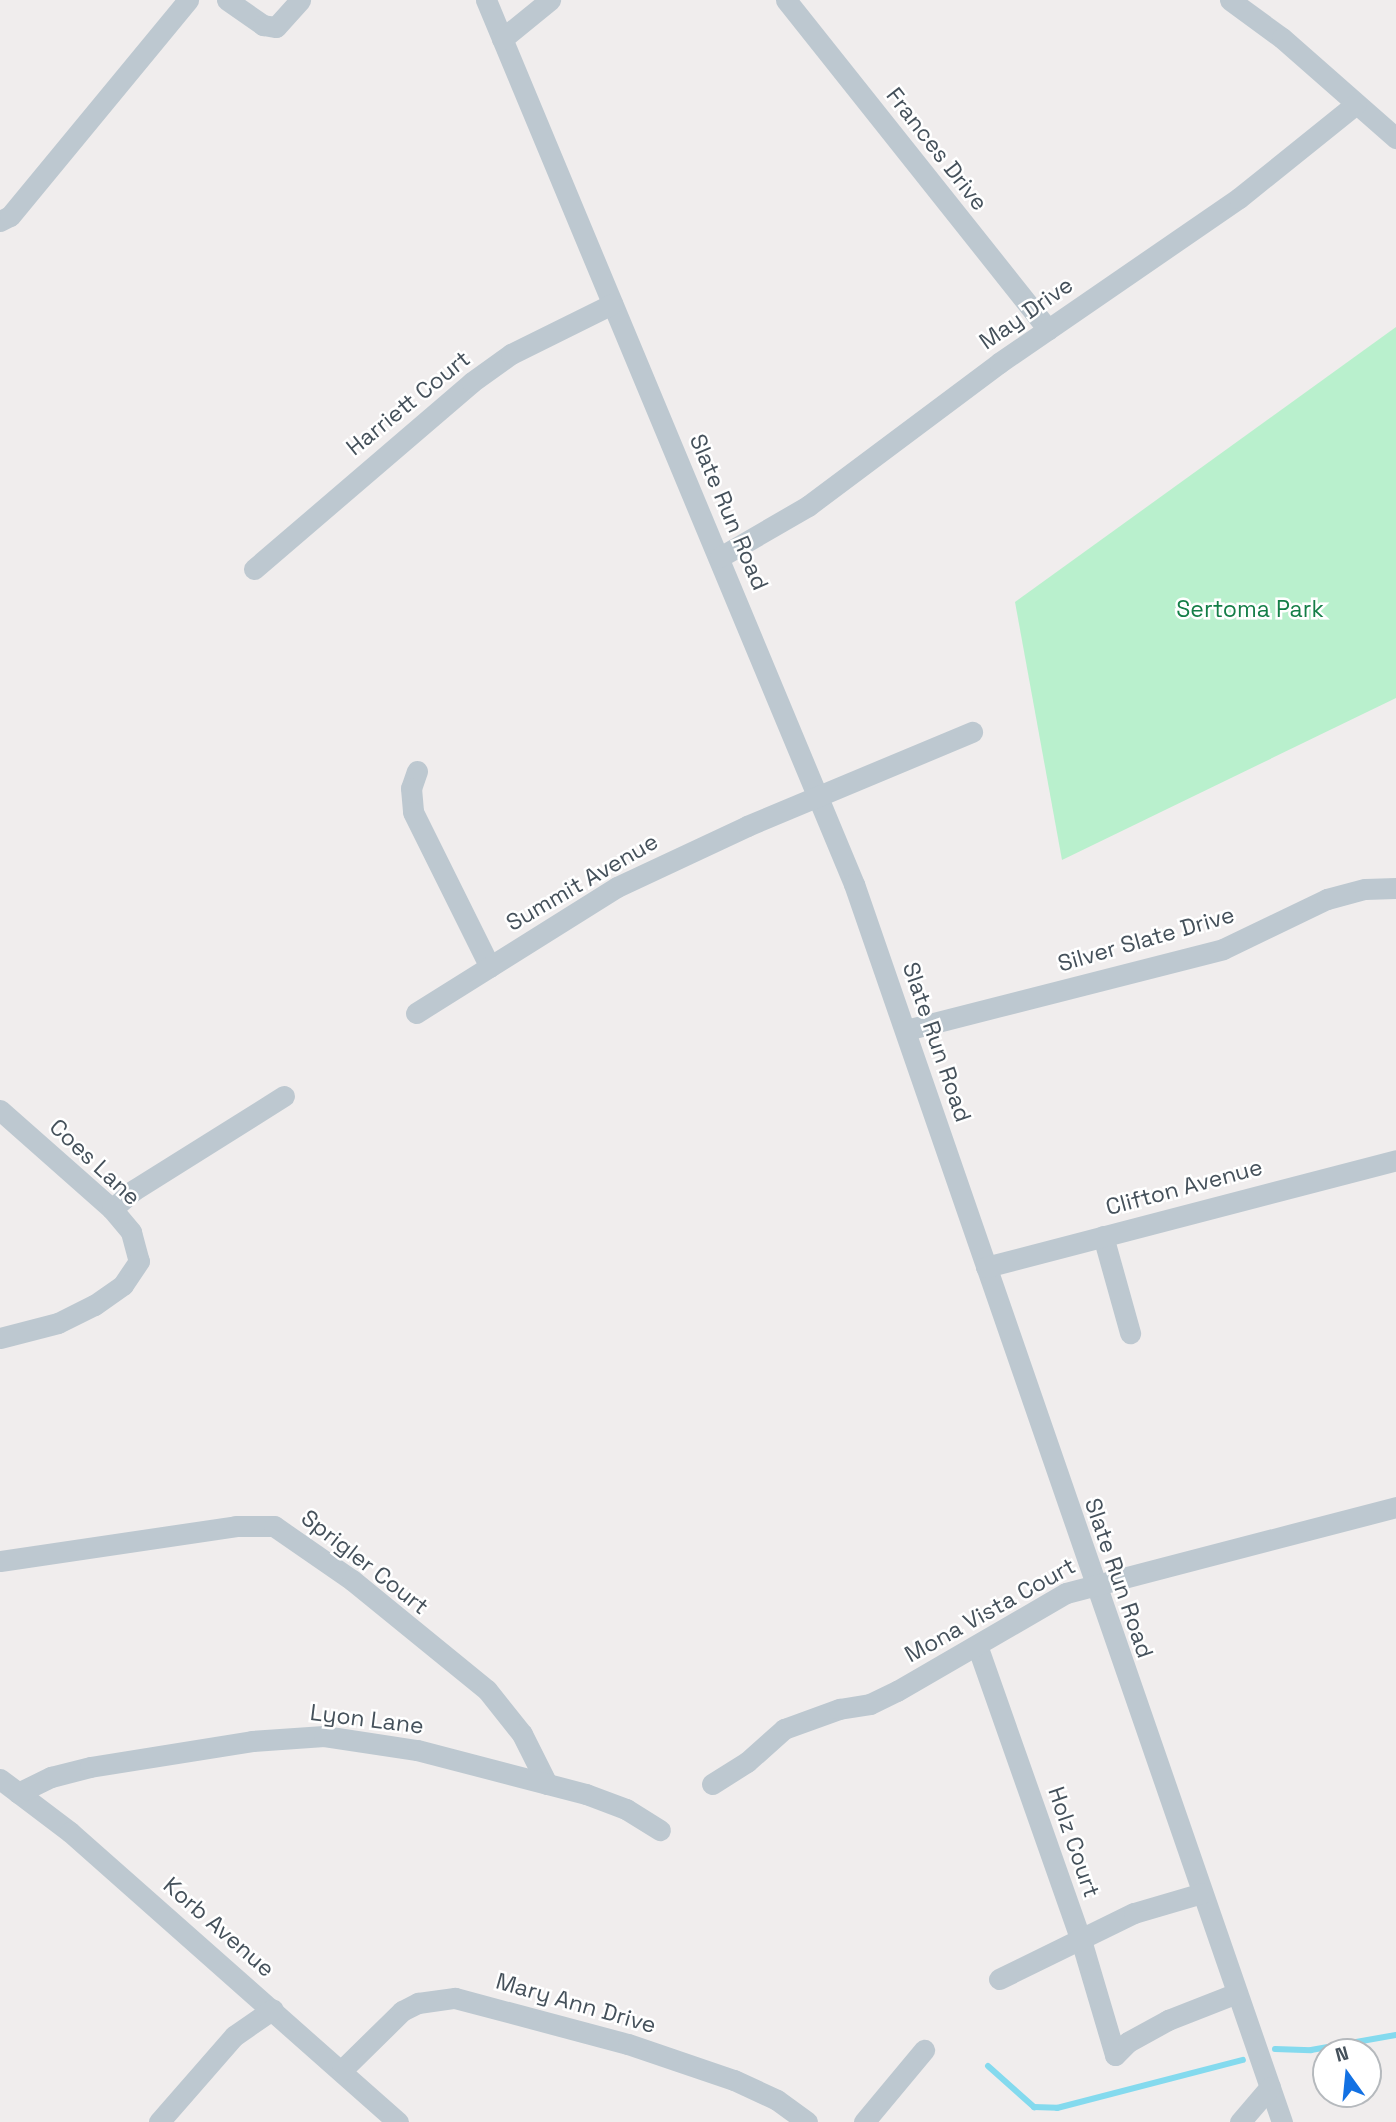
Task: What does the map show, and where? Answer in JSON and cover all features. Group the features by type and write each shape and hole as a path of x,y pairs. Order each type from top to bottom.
{"street":[{"path":"0,221 10,216 188,0"},
{"path":"227,0 263,25 276,27 300,0"},
{"name":"Slate Run Road","path":"486,0 820,794 906,1030 1092,1583 1282,2122"},
{"path":"502,39 550,0"},
{"name":"Frances Drive","path":"786,0 1048,328"},
{"path":"1230,0 1396,138"},
{"name":"May Drive","path":"720,557 808,506 1048,328 1239,198 1356,104"},
{"name":"Harriett Court","path":"254,569 472,382 511,354 612,303"},
{"name":"Summit Avenue","path":"416,1013 617,887 820,794 972,732"},
{"path":"417,771 411,788 413,812 490,967"},
{"name":"Silver Slate Drive","path":"906,1030 1223,949 1326,899 1366,889 1396,888"},
{"path":"112,1209 134,1190 284,1096"},
{"name":"Coes Lane","path":"0,1110 112,1209 131,1232 139,1261 123,1285 94,1305 58,1323 0,1338"},
{"name":"Clifton Avenue","path":"986,1267 1396,1160"},
{"path":"1102,1236 1130,1333"},
{"name":"Mona Vista Court","path":"712,1784 747,1762 784,1728 838,1709 870,1704 978,1648 1066,1593 1092,1583 1396,1507"},
{"name":"Sprigler Court","path":"0,1561 236,1526 274,1525 352,1580 487,1690 522,1734 547,1784"},
{"name":"Holz Court","path":"978,1648 1081,1940 1115,2055 1128,2042 1168,2020 1237,1993"},
{"name":"Lyon Lane","path":"18,1793 51,1777 90,1767 300,1736 417,1750 602,1799 660,1830"},
{"name":"Korb Avenue","path":"0,1779 274,2009 342,2070 389,2119"},
{"path":"999,1979 1134,1913 1202,1893"},
{"name":"Mary Ann Drive","path":"342,2070 401,2011 418,2003 455,1998 628,2044 734,2080 777,2100 807,2122"},
{"path":"159,2122 234,2036 274,2009"},
{"path":"864,2122 924,2050"},
{"path":"1240,2122 1270,2087"}],"green space":[{"name":"Sertoma Park","path":"1396,327 1396,698 1062,860 1015,602"}],"waterway":[{"path":"1275,2049 1311,2050 1396,2035"},
{"path":"988,2066 1034,2107 1057,2108 1243,2060"}]}
